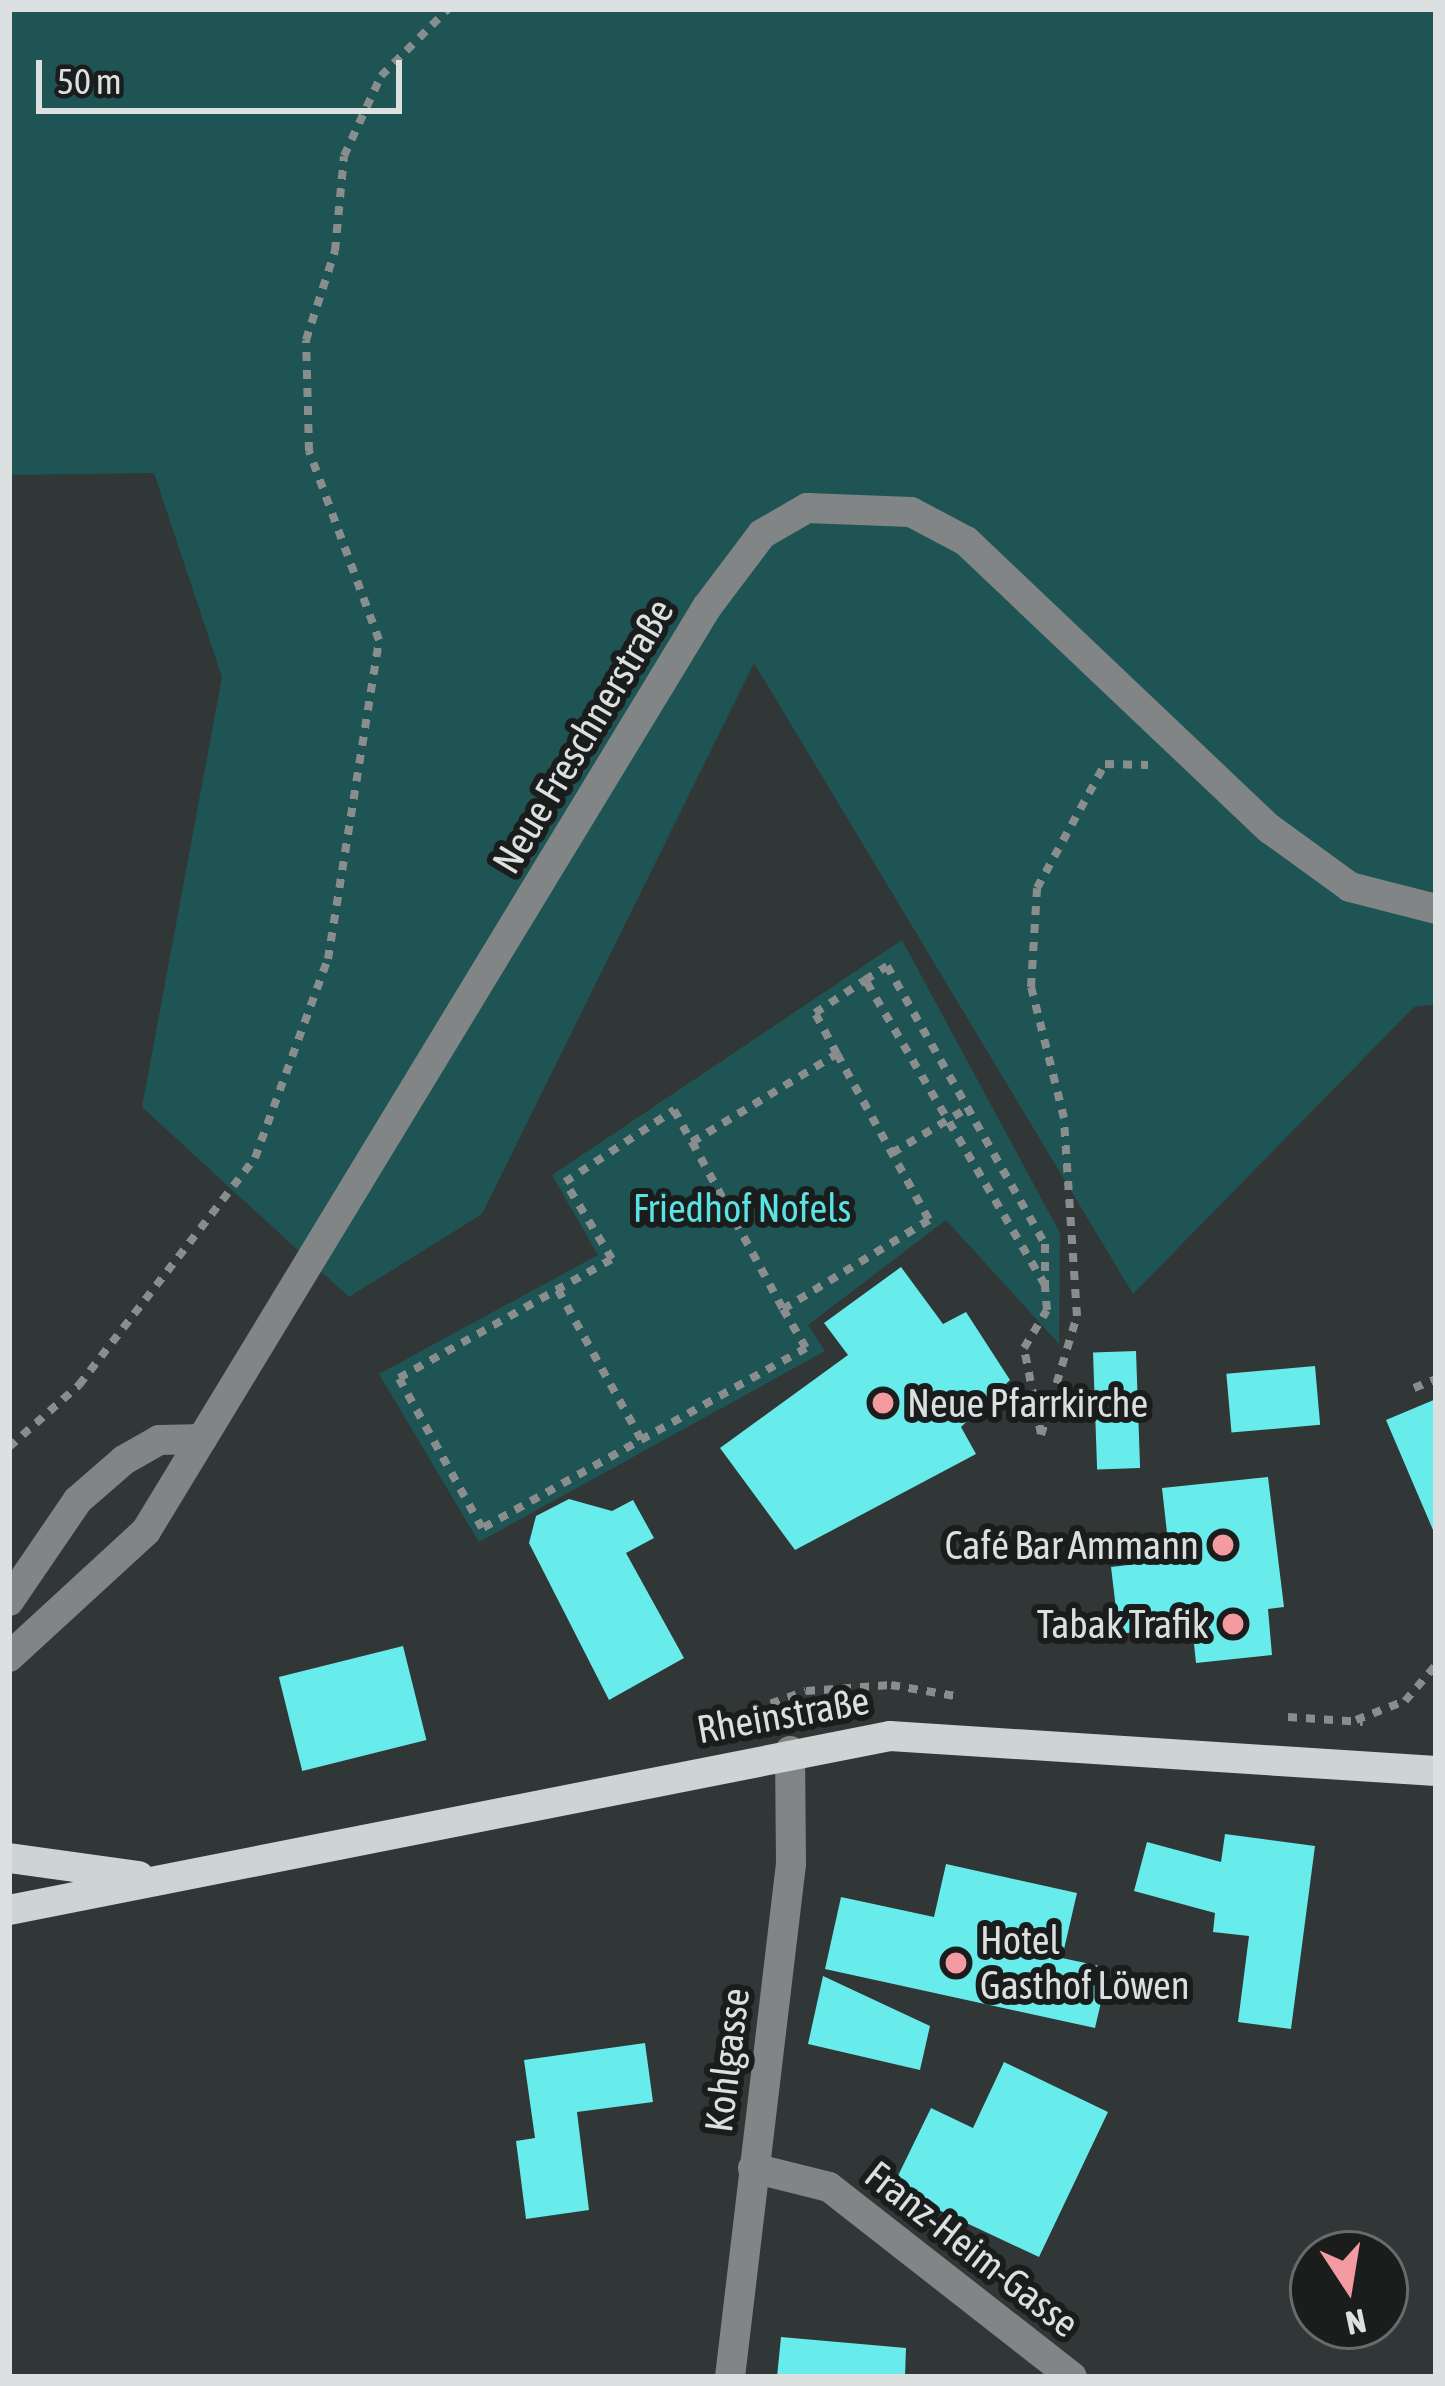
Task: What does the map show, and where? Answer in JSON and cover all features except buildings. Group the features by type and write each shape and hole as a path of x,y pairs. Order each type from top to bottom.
{"main road":[{"name":"Rheinstraße","path":"9,1910 790,1751 944,1736 1436,1771"},
{"name":"Rheinstraße","path":"9,1858 151,1878"}],"street":[{"name":"Neue Freschnerstraße","path":"9,1657 146,1531 707,608 762,534 807,508 858,502 948,532 1022,588 1203,766 1350,887 1436,909"},
{"path":"9,1601 78,1500 124,1460 159,1440 202,1438"},
{"name":"Kohlgasse","path":"730,2377 791,1864 790,1751"},
{"name":"Franz-Heim-Gasse","path":"753,2168 830,2187 1072,2377"}],"path":[{"path":"9,1448 79,1385 256,1157 328,959 379,640 309,451 306,340 335,251 344,156 381,76 448,9"},
{"path":"783,1309 928,1220 815,1013 887,967 1045,1244 1047,1310 1024,1348 1042,1436 1078,1316 1064,1118 1031,987 1036,888 1105,764 1203,766"},
{"path":"865,980 943,1123 1046,1285"},
{"path":"692,1142 837,1054"},
{"path":"892,1153 966,1109"},
{"path":"674,1110 806,1348 482,1528 399,1378 558,1290 613,1259 565,1182 674,1110"},
{"path":"558,1290 641,1439"},
{"path":"1414,1388 1436,1379"},
{"path":"1349,1721 1405,1701 1436,1665"}],"green space":[{"path":"9,9 1436,9 1436,1004 1414,1007 1133,1294 754,663 482,1214 349,1297 142,1107 222,677 154,473 9,475"},
{"name":"Friedhof Nofels","path":"902,940 1060,1233 1059,1344 946,1220 808,1325 825,1351 479,1542 379,1374 598,1255 552,1175"}],"place":[{"name":"Neue Pfarrkirche","path":"883,1403"},
{"name":"Café Bar Ammann","path":"1223,1545"},
{"name":"Tabak Trafik","path":"1233,1624"},
{"name":"Hotel Gasthof Löwen","path":"956,1963"}]}
